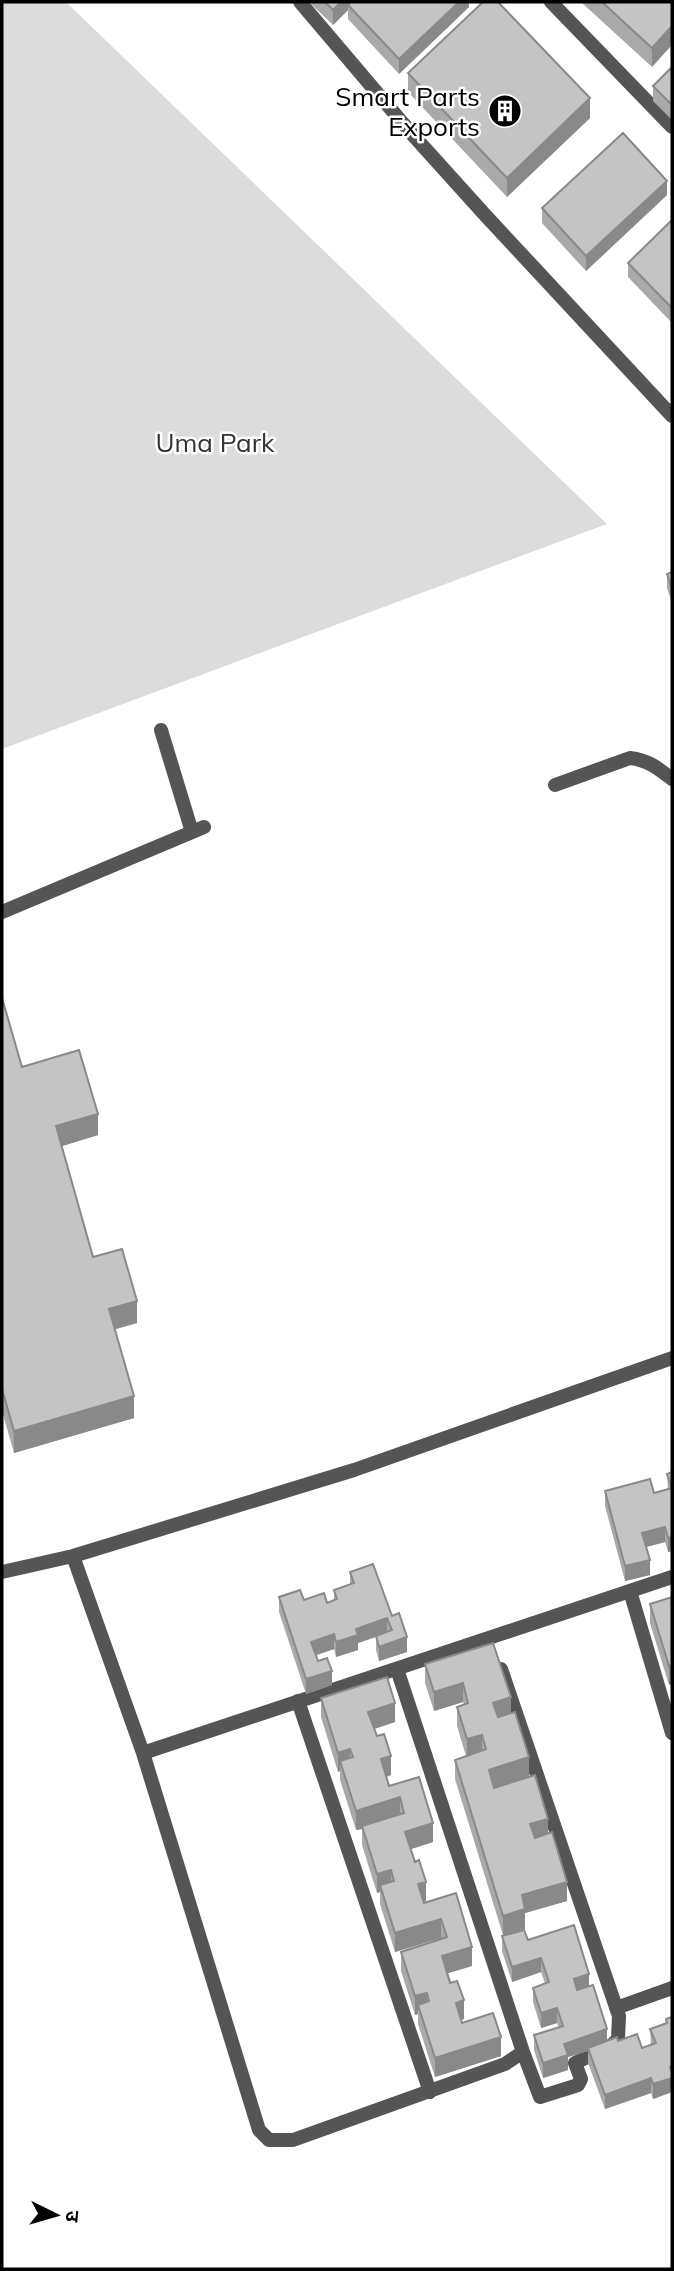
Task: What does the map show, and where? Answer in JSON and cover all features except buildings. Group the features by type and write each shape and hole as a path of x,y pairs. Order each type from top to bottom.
{"street":[{"path":"300,2 412,134 672,416"},
{"path":"551,2 672,127"},
{"path":"2,912 198,830 161,730"},
{"path":"555,785 630,758 642,759 654,765 672,779"},
{"path":"672,784 672,792"},
{"path":"2,1572 73,1556 354,1470 672,1358"},
{"path":"73,1556 143,1753 259,2130 269,2140 293,2140 505,2064 523,2052"},
{"path":"143,1753 672,1577"},
{"path":"630,1591 672,1733"},
{"path":"397,1669 540,2097 578,2085 581,2078 575,2063 612,2045 618,2039 619,2017 491,1637"},
{"path":"298,1701 430,2092"},
{"path":"616,2008 672,1987"}],"green space":[{"name":"Uma Park","path":"2,2 66,2 607,524 2,749"}],"place":[{"name":"Smart Parts Exports","path":"505,111"}]}
